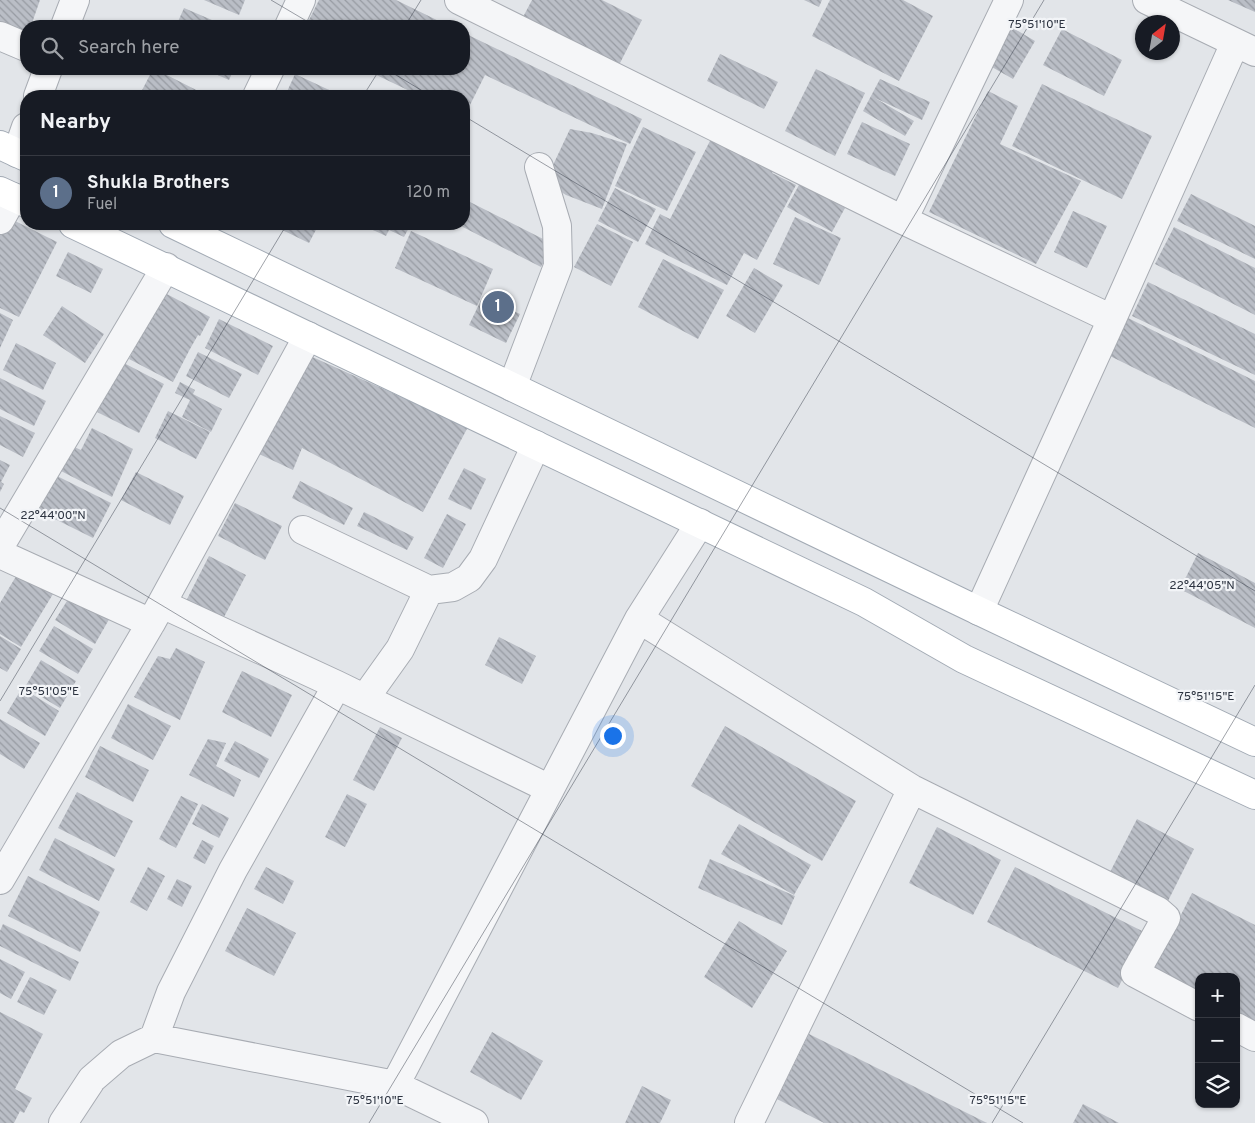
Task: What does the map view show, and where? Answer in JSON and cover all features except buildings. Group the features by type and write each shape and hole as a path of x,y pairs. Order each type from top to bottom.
{"main road":[{"path":"86,230 864,602 964,659 1255,795"},
{"path":"195,230 512,387 1255,742"}],"street":[{"path":"67,20 75,0"},
{"path":"292,20 301,0"},
{"path":"459,0 903,220 1112,319"},
{"path":"903,220 1010,0"},
{"path":"979,611 1112,319 1245,47 1146,0"},
{"path":"0,36 20,44"},
{"path":"40,90 46,75"},
{"path":"260,90 267,75"},
{"path":"14,152 20,140"},
{"path":"512,387 558,266 557,226 539,167"},
{"path":"0,220 13,197"},
{"path":"166,268 2,556 337,685 550,789"},
{"path":"0,880 156,614 308,336"},
{"path":"303,530 429,590 453,587 470,578 483,559 536,445"},
{"path":"395,1084 639,619 700,524"},
{"path":"365,698 400,649 429,590"},
{"path":"639,619 912,789 1158,911 1166,918 1135,973 1195,1005"},
{"path":"154,1038 171,992 233,870 337,685"},
{"path":"749,1123 912,789"},
{"path":"1240,1029 1255,1037"},
{"path":"63,1123 92,1079 121,1054 154,1038 395,1084 474,1123"}],"place":[{"name":"Shukla Brothers","path":"498,307"}]}
